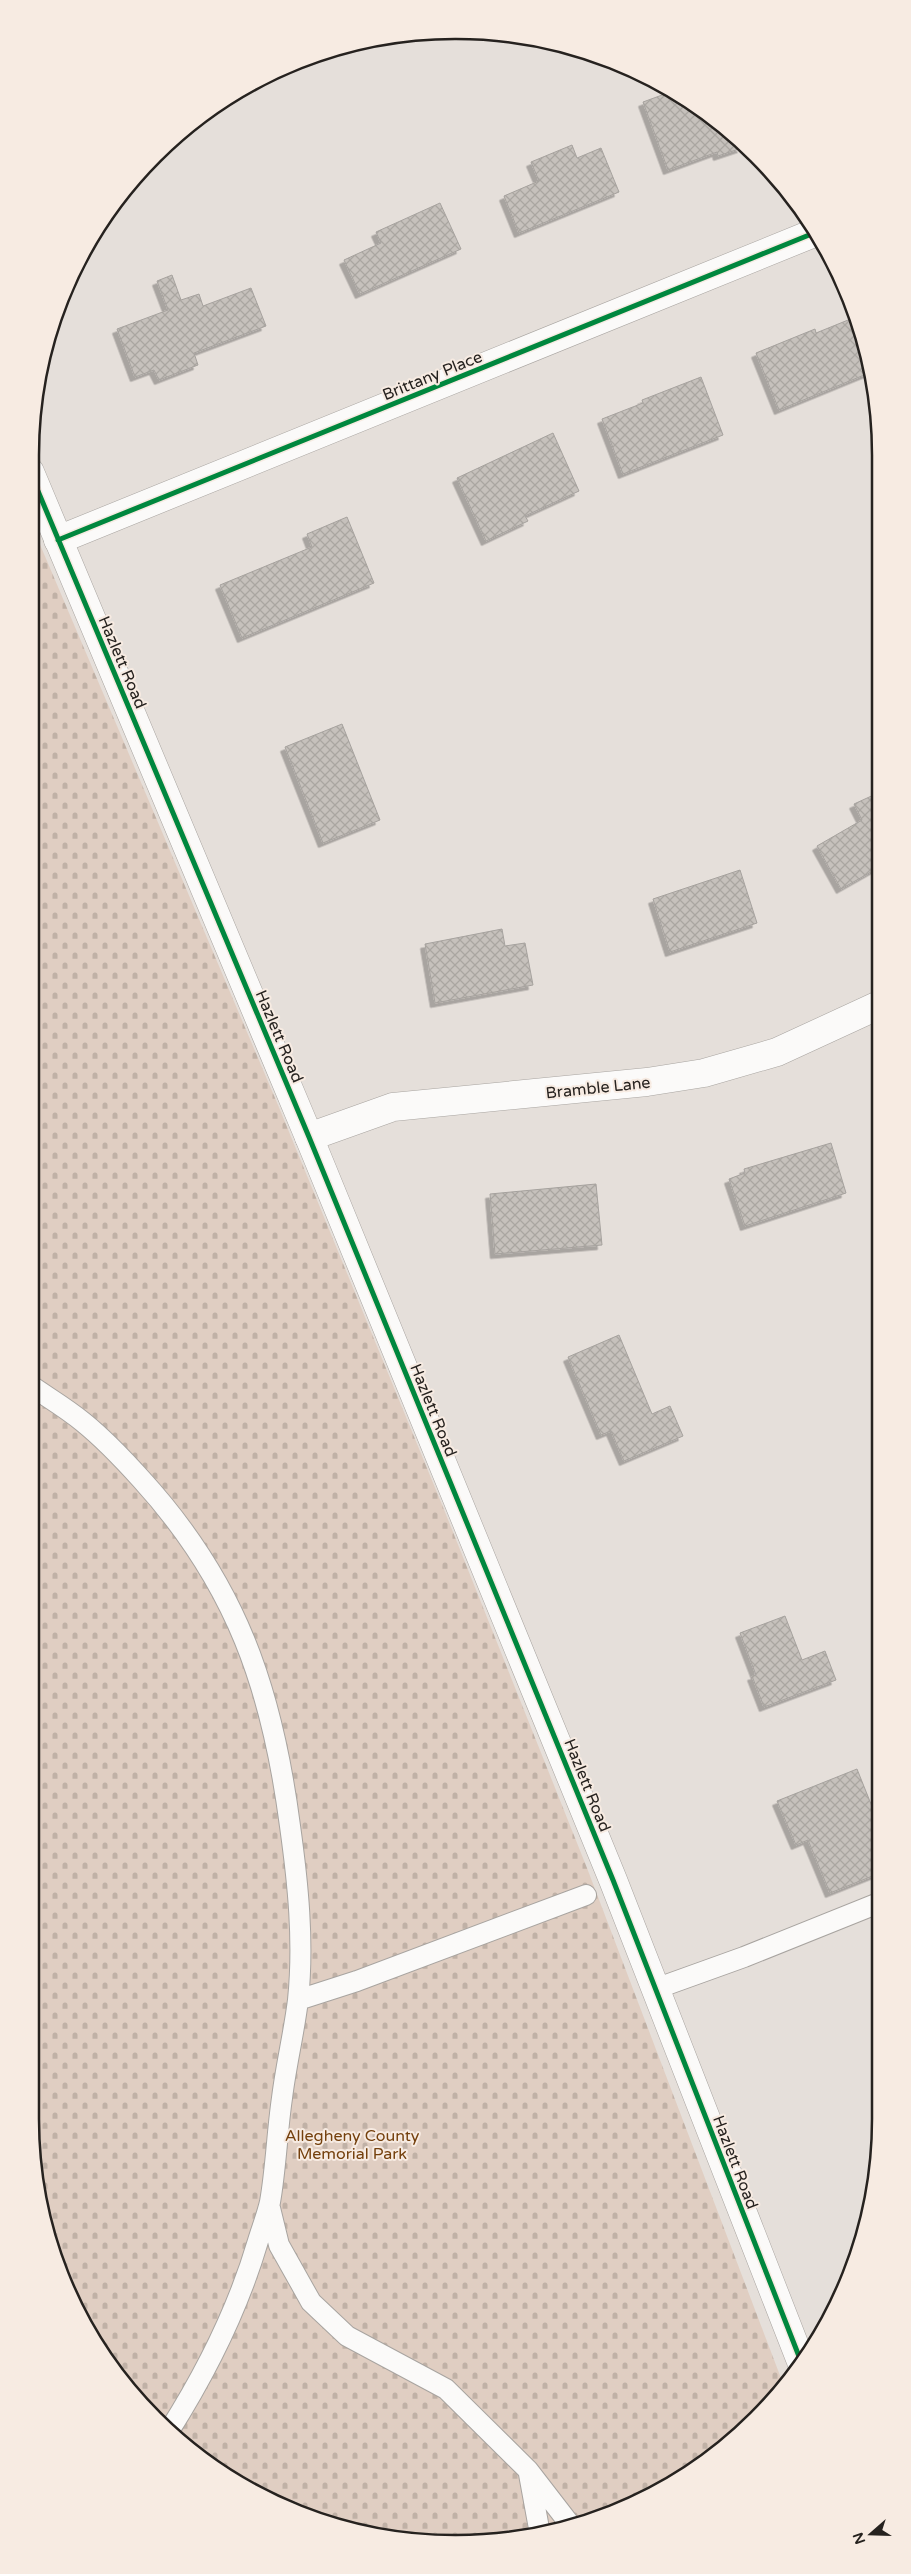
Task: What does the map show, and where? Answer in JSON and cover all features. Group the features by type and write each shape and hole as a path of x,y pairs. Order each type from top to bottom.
{"street":[{"name":"Brittany Place","path":"58,540 809,236"},
{"name":"Hazlett Road","path":"39,494 310,1137 655,1989 798,2355"},
{"name":"Bramble Lane","path":"310,1137 393,1108 647,1082 704,1073 777,1052 872,1008"}],"lane":[{"path":"39,1391 83,1422 125,1461 172,1513 205,1559 236,1617 254,1663 272,1724 284,1779 295,1860 300,1938 298,2000 282,2098 270,2203 251,2265 226,2330 200,2383 173,2425"},
{"path":"298,2000 357,1981 586,1895"},
{"path":"655,1989 872,1905"},
{"path":"270,2203 279,2245 310,2302 348,2336 446,2389 528,2470 567,2520"},
{"path":"528,2470 539,2527"}],"green space":[{"name":"Allegheny County Memorial Park","path":"39,542 278,1105 445,1512 587,1868 781,2378 730,2432 687,2465 615,2504 563,2521 537,2527 510,2532 456,2535 401,2532 348,2521 322,2513 296,2504 271,2492 224,2465 181,2432 142,2393 109,2350 70,2278 53,2226 42,2173 39,2118"}],"building":[{"path":"663,95 709,125 738,149 718,156 717,152 668,170 643,102"},
{"path":"572,145 577,158 601,148 619,192 519,233 504,196 539,181 531,162"},
{"path":"440,203 461,249 360,294 344,260 381,243 376,232"},
{"path":"172,275 181,300 199,294 203,306 251,288 266,326 194,353 198,365 159,380 154,370 135,377 117,329 168,310 157,281"},
{"path":"849,320 864,375 779,410 756,353 815,329 816,333"},
{"path":"701,377 723,435 623,474 602,419 643,403 642,400"},
{"path":"553,433 579,491 525,516 528,521 486,541 457,478"},
{"path":"347,517 374,583 242,638 220,585 312,547 307,534"},
{"path":"342,724 380,820 323,843 285,747"},
{"path":"872,796 872,871 841,889 817,846 862,820 854,804"},
{"path":"740,870 757,923 670,952 653,899"},
{"path":"502,929 505,946 525,943 533,985 435,1003 425,944"},
{"path":"831,1143 846,1193 745,1226 729,1179 745,1173 744,1169"},
{"path":"596,1184 602,1245 495,1254 490,1194"},
{"path":"619,1335 652,1414 670,1406 683,1436 624,1461 611,1431 601,1435 568,1357"},
{"path":"785,1616 802,1660 825,1651 836,1680 764,1707 752,1676 756,1675 740,1633"},
{"path":"857,1769 872,1806 872,1876 830,1893 808,1840 796,1845 777,1801"}],"cycle path":[{"path":"58,540 809,235"},
{"path":"39,493 309,1137 613,1880 798,2355"}]}
